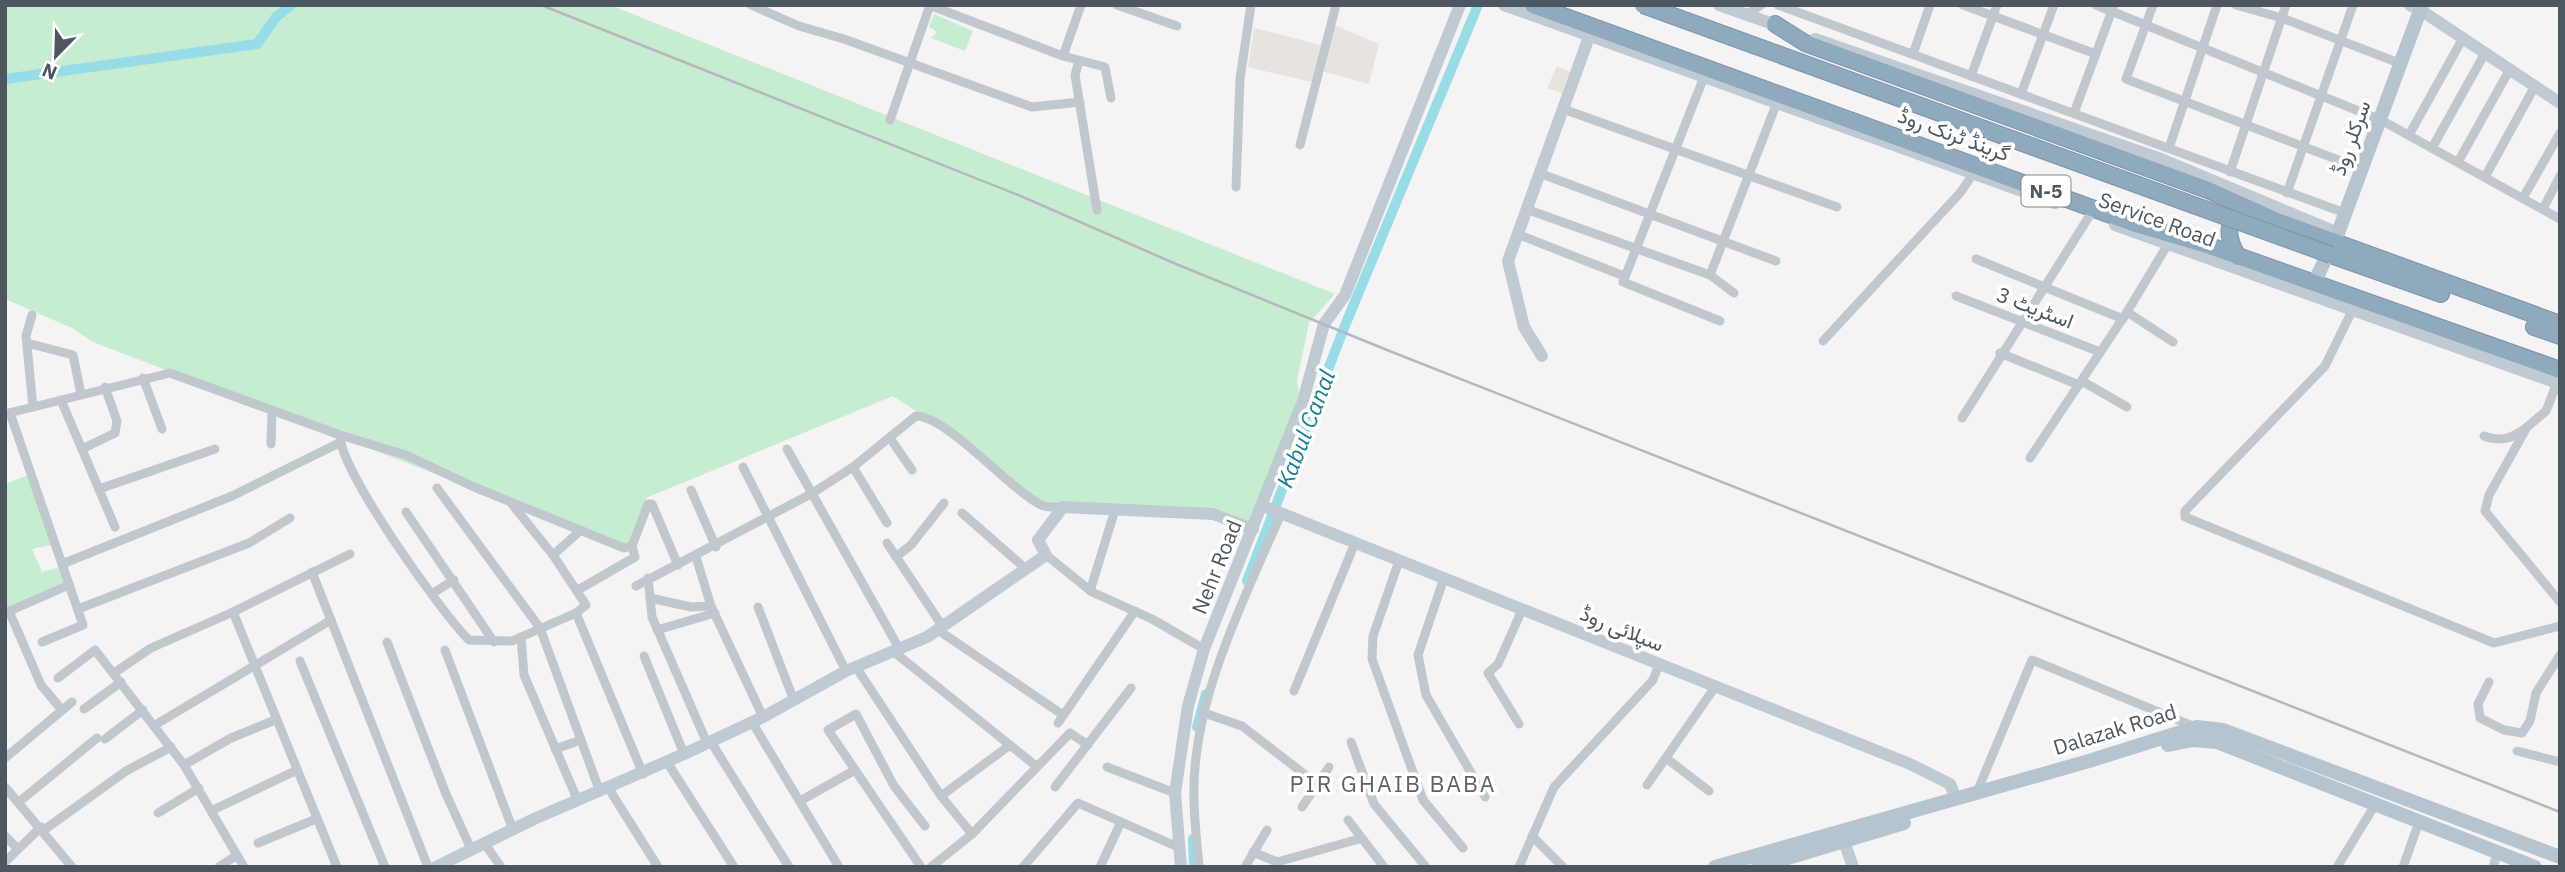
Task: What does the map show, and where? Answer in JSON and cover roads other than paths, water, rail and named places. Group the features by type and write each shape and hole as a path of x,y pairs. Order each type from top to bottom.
{"highway":[{"name":"گرینڈ ٹرنک روڈ","path":"1534,5 2133,223 2204,244 2314,283 2559,379"},
{"name":"گرینڈ ٹرنک روڈ","path":"1643,5 2560,336"},
{"path":"1775,24 1805,43 2336,237 2560,324"},
{"path":"2204,244 2224,221 2225,203 2220,195"},
{"path":"2238,257 2228,242 2228,233 2237,211 2248,207"}],"main road":[{"name":"سرکلر روڈ","path":"2314,283 2336,237 2381,120 2414,6"},
{"name":"Dalazak Road","path":"1766,866 1790,851 1957,803 2197,727 2223,730 2560,857"},
{"name":"Dalazak Road","path":"1981,794 2175,743 2193,740 2224,744 2535,867"},
{"path":"2371,804 2373,787"},
{"name":"Dalazak Road","path":"1715,867 1844,841 1870,828"},
{"path":"2498,852 2504,836"}],"street":[{"path":"751,5 799,26 844,39 1032,107 1080,102"},
{"path":"890,120 929,5 1063,56 1105,67 1111,97"},
{"path":"1063,56 1081,5"},
{"path":"1117,5 1177,26"},
{"path":"1236,187 1240,79 1251,5"},
{"path":"1300,145 1336,5"},
{"name":"Nehr Road","path":"1181,867 1175,793 1188,706 1204,649 1303,401 1324,324 1345,295 1461,5"},
{"name":"Service Road","path":"1504,5 2352,310 2559,379"},
{"path":"1719,5 2161,159 2336,237"},
{"path":"1746,15 1761,5"},
{"path":"1778,5 2345,213"},
{"path":"1913,54 1930,5"},
{"path":"1963,5 2096,54"},
{"path":"1971,76 1997,5"},
{"path":"2021,94 2054,5"},
{"path":"2096,5 2113,8 2146,25 2381,120 2560,219"},
{"path":"2153,5 2126,79 2362,169"},
{"path":"2169,148 2217,5"},
{"path":"2236,5 2282,18 2399,63"},
{"path":"2231,172 2262,71 2286,5"},
{"path":"2287,193 2353,5"},
{"path":"2414,6 2560,103"},
{"path":"2074,113 2113,8"},
{"path":"1542,356 1524,327 1508,261 1589,37"},
{"path":"2409,135 2463,38"},
{"path":"2432,148 2486,53"},
{"path":"1079,61 1075,75 1097,210"},
{"path":"2458,162 2510,69"},
{"path":"1704,77 1634,248 1623,282 1720,321"},
{"path":"2485,177 2535,86"},
{"path":"1710,275 1776,104"},
{"path":"1563,109 1837,207"},
{"path":"2523,198 2560,133"},
{"path":"1539,173 1776,261"},
{"path":"1823,341 1960,193 1973,174"},
{"path":"2543,209 2560,176"},
{"path":"1526,209 1710,275 1734,293"},
{"path":"1962,418 2000,353 2090,215"},
{"path":"1517,234 1623,276"},
{"path":"2030,458 2125,315 2168,244"},
{"path":"1976,259 2043,287 2125,315 2173,342"},
{"name":"اسٹریٹ 3","path":"1956,296 2100,352"},
{"path":"2352,310 2325,366 2185,511 2185,517 2494,643 2560,626"},
{"path":"32,315 27,343 33,407"},
{"path":"27,343 72,355 81,394"},
{"path":"2000,353 2081,383 2127,407"},
{"path":"42,642 83,625 8,414 106,387 170,373 340,439 406,455 510,502 624,548 632,546"},
{"path":"143,378 162,429"},
{"path":"2484,436 2497,441 2512,438 2527,427 2546,411 2559,379"},
{"path":"82,449 115,433 117,421 106,387"},
{"path":"61,400 115,527"},
{"path":"271,444 272,411"},
{"path":"636,586 716,547 811,494 853,467 916,416 927,418 955,437 1043,507 1213,514 1253,529"},
{"path":"2527,427 2489,495 2485,512 2560,602"},
{"path":"890,438 912,470"},
{"path":"62,564 232,496 340,439"},
{"path":"340,439 372,506 469,640 494,642 521,637 576,613 586,605 554,555 510,502"},
{"path":"99,489 215,449"},
{"path":"787,449 897,651 1036,766"},
{"path":"743,467 768,519 851,669 941,796 972,834"},
{"path":"853,467 887,523"},
{"path":"437,488 540,628 581,740 605,790 658,867"},
{"path":"691,490 716,547"},
{"path":"896,557 911,545 944,503"},
{"path":"578,590 635,557 632,546 648,504 652,504 678,565"},
{"name":"سپلائی روڈ","path":"1263,506 1910,764 1950,784 1957,803"},
{"path":"1063,507 1038,540 1046,555 1090,591 1135,611 1204,649"},
{"path":"1090,591 1115,510"},
{"path":"406,512 494,642"},
{"path":"962,513 1026,569"},
{"path":"1199,867 1194,786 1204,713 1220,662 1281,514"},
{"path":"78,609 249,543 290,518"},
{"path":"554,555 581,530"},
{"path":"887,543 940,628 1060,719 1135,611"},
{"path":"1294,691 1355,543"},
{"path":"114,673 151,648 233,612 351,554"},
{"path":"436,867 513,830 643,774 758,719 851,669 897,651 940,628 1046,555"},
{"path":"696,556 713,610 758,719 800,801 839,867"},
{"path":"1399,561 1373,636 1372,659 1423,800 1462,848"},
{"path":"312,572 428,867"},
{"path":"648,578 657,630 709,742 789,867"},
{"path":"1444,579 1418,655 1426,695 1485,797"},
{"path":"433,593 454,580"},
{"path":"62,710 41,685 7,612 69,585"},
{"path":"650,598 713,610"},
{"path":"758,607 793,698"},
{"path":"657,630 713,610"},
{"path":"1519,724 1488,673 1498,664 1522,610"},
{"path":"233,612 295,771 337,867"},
{"path":"576,613 643,774"},
{"path":"155,725 331,620"},
{"path":"521,637 524,675 578,801"},
{"path":"387,642 446,794 472,851"},
{"path":"58,678 95,650 184,765 213,810 244,867"},
{"path":"445,650 513,830"},
{"path":"2489,682 2478,704 2480,718 2504,730 2522,733 2530,721 2536,693 2560,655"},
{"path":"644,656 684,754"},
{"path":"1981,794 2032,660 2197,727"},
{"path":"300,661 385,867"},
{"path":"1519,867 1554,787 1653,680 1659,664"},
{"path":"84,709 121,682"},
{"path":"1647,785 1715,687"},
{"path":"1055,787 1131,688"},
{"path":"5,758 72,702"},
{"path":"19,802 101,738 143,710"},
{"path":"921,867 828,730 856,713 894,786 925,826"},
{"path":"1204,713 1242,726 1317,784"},
{"path":"184,765 231,738 275,720"},
{"path":"931,867 972,834 1070,733 1088,745"},
{"path":"555,749 581,740"},
{"path":"1351,742 1374,804 1426,867"},
{"path":"941,796 1010,745"},
{"path":"5,862 43,828 126,771 171,747"},
{"path":"2517,751 2560,762"},
{"path":"1666,758 1709,792"},
{"path":"667,762 734,867"},
{"path":"1107,766 1175,793"},
{"path":"1302,807 1329,767"},
{"path":"800,801 855,770"},
{"path":"213,810 295,771"},
{"path":"5,788 43,828 66,865"},
{"path":"158,813 199,788"},
{"path":"1023,867 1078,803 1178,848"},
{"path":"2337,867 2371,804"},
{"path":"258,843 316,819"},
{"path":"1348,820 1359,839 1384,867"},
{"path":"1100,867 1121,822"},
{"path":"2403,867 2419,822"},
{"path":"1245,867 1267,830"},
{"path":"5,836 18,849"},
{"path":"1532,836 1563,867"},
{"path":"1253,852 1278,862 1359,839"},
{"path":"1844,841 1853,867"},
{"path":"485,844 501,867"},
{"path":"2493,867 2498,852"},
{"path":"219,867 237,855"}],"waterway":[{"path":"5,79 257,44 276,17 291,5"},
{"name":"Kabul Canal","path":"1247,581 1344,328 1478,5"},
{"name":"Kabul Canal","path":"1197,727 1206,694"},
{"name":"Kabul Canal","path":"1193,839 1194,867"}],"railway":[{"path":"541,5 1023,197 1176,264 1392,352 2560,812"}],"district":[{"name":"PIR GHAIB BABA","path":"1393,784"}]}
